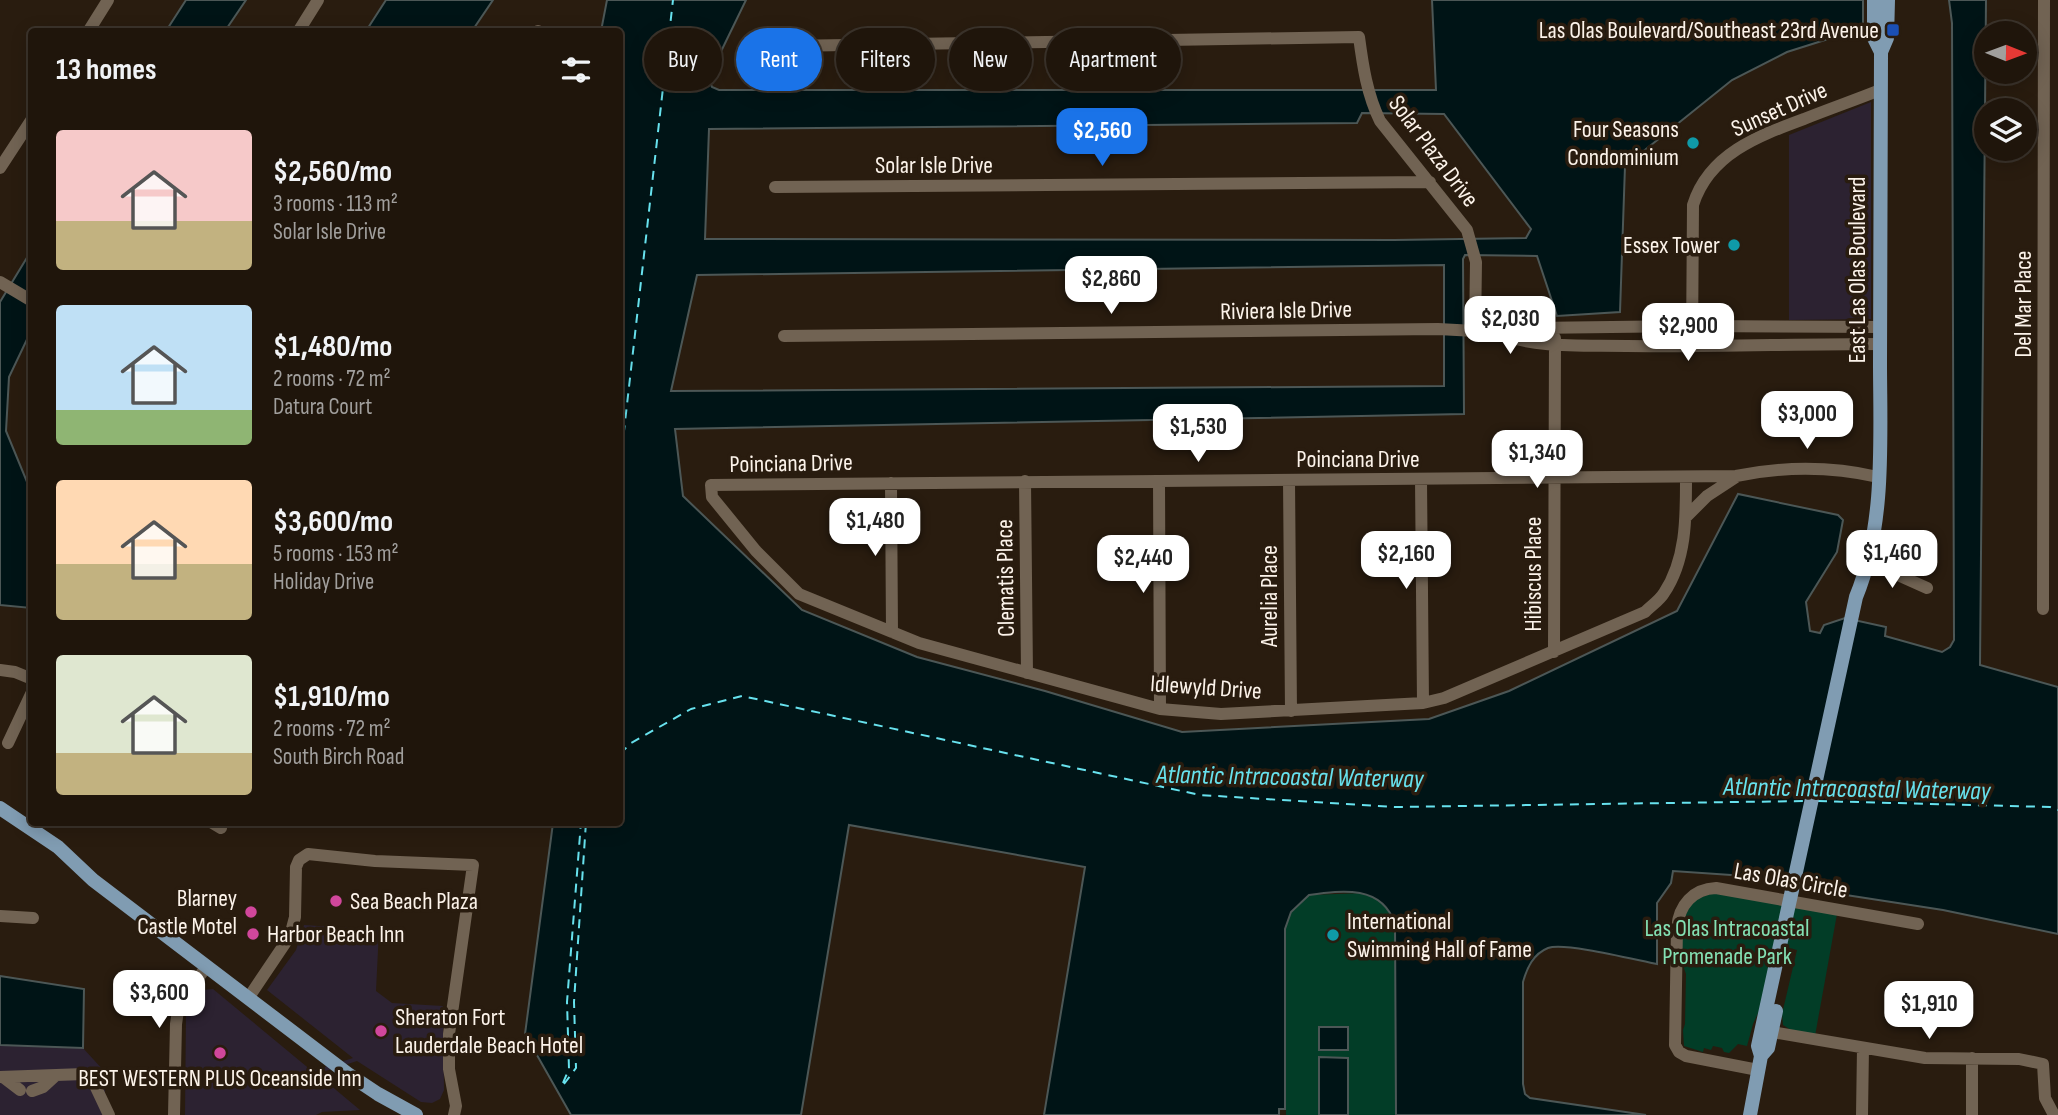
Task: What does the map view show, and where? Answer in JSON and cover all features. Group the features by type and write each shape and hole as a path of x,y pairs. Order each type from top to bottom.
{"main road":[{"name":"East Las Olas Boulevard","path":"1874,0 1874,38 1881,52"},
{"name":"East Las Olas Boulevard","path":"1750,1115 1760,1063 1758,1046 1773,1003 1868,567 1878,477 1880,90 1881,52 1887,38 1888,0"},
{"path":"0,808 58,847 93,880 348,1074 416,1115"},
{"name":"East Las Olas Boulevard","path":"1760,1063 1769,1048 1773,1003"}],"street":[{"path":"90,28 108,0"},
{"path":"300,28 318,0"},
{"name":"Del Mar Place","path":"2043,609 2044,0"},
{"name":"Solar Plaza Drive","path":"822,45 1359,37 1366,83 1380,121 1468,230 1476,262 1472,330"},
{"name":"Sunset Drive","path":"1692,347 1693,205 1698,189 1712,170 1737,148 1769,131 1880,90"},
{"path":"0,168 28,125"},
{"name":"Solar Isle Drive","path":"775,187 1430,183"},
{"path":"0,282 28,299"},
{"name":"Riviera Isle Drive","path":"785,336 1438,329 1493,331 1555,327 1880,327"},
{"name":"Hibiscus Place","path":"1554,652 1555,327"},
{"name":"Riviera Isle Drive","path":"1493,331 1516,341 1555,345 1692,347 1880,344"},
{"name":"Poinciana Drive","path":"711,485 1686,477 1736,476 1813,467 1878,477"},
{"path":"1686,517 1707,496 1736,476"},
{"name":"Idlewyld Drive","path":"711,485 712,497 729,519 799,594 919,643 1160,709 1221,714 1423,703 1444,698 1645,612 1664,594 1678,558 1685,533 1686,477"},
{"name":"Aurelia Place","path":"1289,480 1291,711"},
{"path":"1421,480 1423,703"},
{"name":"Clematis Place","path":"1025,481 1027,673"},
{"path":"1159,481 1160,709"},
{"path":"891,483 892,632"},
{"path":"1868,567 1927,588"},
{"path":"0,670 28,677"},
{"path":"8,743 28,700"},
{"path":"249,997 290,936 295,917 296,867 299,860 308,854 375,861 473,865 449,1034 449,1069 456,1106 454,1115"},
{"name":"Las Olas Circle","path":"1760,1063 1686,1056 1679,1052 1675,1045 1677,928 1679,915 1689,899 1704,890 1716,888 1918,924"},
{"path":"0,916 33,918"},
{"path":"174,1115 179,1004 207,966"},
{"path":"1772,1032 1925,1058 2019,1059 2043,1064 2045,1098 2054,1115"},
{"path":"1862,1115 1863,1048"},
{"path":"1972,1058 1972,1115"},
{"path":"2,1077 88,1075 109,1115"},
{"path":"2,1077 26,1091 43,1087 55,1076"}],"shaded area":[{"path":"1871,102 1871,319 1789,320 1789,135"},
{"name":"Sheraton Fort Lauderdale Beach Hotel","path":"304,925 379,930 376,991 392,1003 443,1006 444,1090 440,1099 432,1103 421,1102 357,1061 317,1074 360,1110 322,1112 316,1115 185,1115 186,1014 202,990 213,989 312,1071 353,1058 267,990 296,950"},
{"path":"0,1045 83,1048 104,1071 106,1115 0,1115"}],"green space":[{"path":"1365,893 1384,904 1395,924 1396,1115 1286,1115 1285,929 1291,912 1309,895"},
{"name":"Las Olas Intracoastal Promenade Park","path":"1712,893 1837,914 1815,1036 1791,1030 1783,1025 1782,1014 1797,950 1775,945 1759,1011 1747,1046 1738,1044 1729,1053 1713,1046 1711,1050 1704,1048 1703,1052 1684,1046 1686,974 1680,964 1680,928 1692,901"}],"water":[{"path":"186,0 246,0 227,28 168,28"},
{"path":"386,0 493,0 474,28 368,28"},
{"name":"Atlantic Intracoastal Waterway","path":"607,0 746,0 722,49 722,28 644,28 644,91 1181,91 1436,90 1432,0 1863,0 1863,28 1787,52 1732,80 1625,166 1620,312 1557,316 1537,256 1465,255 1464,414 675,429 683,496 802,610 917,657 1045,691 1182,732 1429,719 1509,691 1677,611 1738,494 1838,515 1843,520 1837,552 1806,602 1810,631 1820,633 1824,625 1845,618 1886,627 1885,636 1942,652 1950,647 1954,640 1952,23 1949,0 1986,0 1986,21 1974,21 1974,84 1985,84 1985,98 1974,98 1974,161 1985,161 1980,665 2058,687 2058,934 1943,910 1746,876 1673,871 1671,883 1657,903 1657,964 1584,949 1548,948 1535,958 1523,982 1525,1094 1530,1098 1646,1115 1396,1115 1395,924 1389,911 1371,896 1348,892 1309,895 1291,912 1285,929 1285,1109 1279,1109 1279,1115 1044,1115 1085,867 849,825 801,1115 571,1115 525,1034 553,826 623,826 623,28 602,28","holes":["1362,113 1444,114 1531,229 1526,238 1394,240 705,239 709,129 1357,123","1444,265 1444,386 671,391 697,275"]},
{"path":"28,256 28,337 9,377 6,431 28,483 28,608 0,605 0,302"},
{"path":"0,976 84,989 83,1048 0,1045"},
{"path":"1319,1027 1348,1027 1348,1050 1319,1050"},
{"path":"1319,1057 1348,1058 1348,1115 1319,1115"}],"ferry route":[{"path":"623,440 673,0"},
{"path":"623,751 631,743 691,709 742,696 1200,795 1395,807 1805,801"},
{"path":"1818,801 2050,807 2058,810"},
{"path":"563,1083 569,1069 567,1002 581,826"},
{"path":"564,1084 576,1068 574,1002 586,826"}],"place":[{"name":"Las Olas Boulevard/Southeast 23rd Avenue","path":"1893,30"},
{"name":"Four Seasons Condominium","path":"1693,143"},
{"name":"Essex Tower","path":"1734,245"},
{"name":"Sea Beach Plaza","path":"336,901"},
{"name":"Blarney Castle Motel","path":"251,912"},
{"name":"Harbor Beach Inn","path":"253,934"},
{"name":"International Swimming Hall of Fame","path":"1333,935"},
{"name":"Sheraton Fort Lauderdale Beach Hotel","path":"381,1031"},
{"name":"BEST WESTERN PLUS Oceanside Inn","path":"220,1053"}]}
